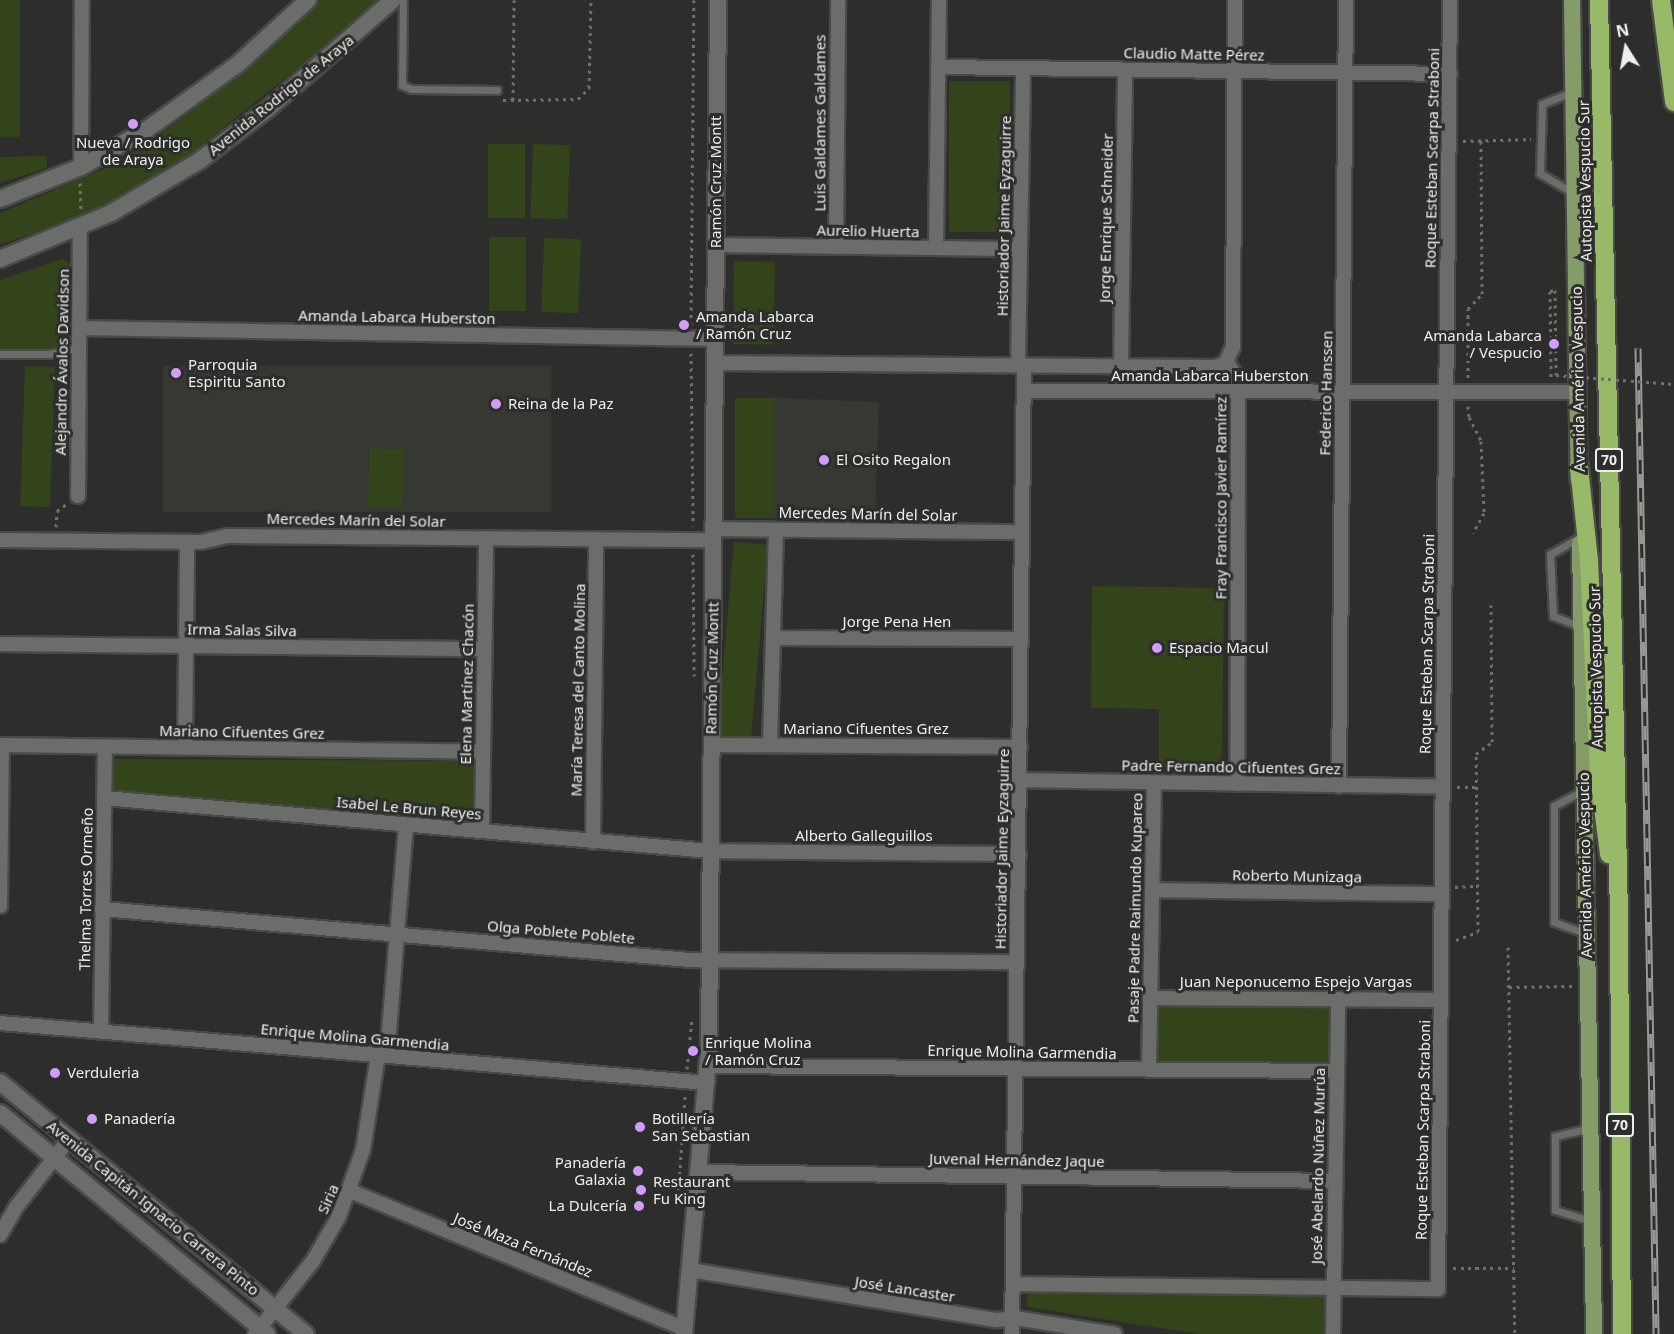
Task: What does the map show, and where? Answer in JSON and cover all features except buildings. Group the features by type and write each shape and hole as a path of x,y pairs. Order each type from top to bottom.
{"highway":[{"name":"Autopista Vespucio Sur","path":"1599,0 1619,921 1622,1334"},
{"path":"1660,0 1674,102"},
{"path":"1579,467 1591,577 1601,798 1619,921"}],"main road":[{"name":"Avenida Américo Vespucio","path":"1572,0 1594,1334"}],"street":[{"path":"81,167 82,0"},
{"path":"0,199 81,167 150,128 213,84 308,0"},
{"name":"Avenida Rodrigo de Araya","path":"0,259 83,227 160,186 235,135 393,0"},
{"name":"Ramón Cruz Montt","path":"684,1332 708,1066 718,0"},
{"name":"Luis Galdames Galdames","path":"836,247 838,0"},
{"path":"936,248 939,0"},
{"path":"1227,362 1233,347 1235,0"},
{"name":"Federico Hanssen","path":"1339,786 1346,0"},
{"name":"Roque Esteban Scarpa Straboni","path":"1333,1289 1438,1289 1450,0"},
{"name":"Claudio Matte Pérez","path":"938,68 1449,74"},
{"name":"Historiador Jaime Eyzaguirre","path":"1012,1334 1015,1317 1024,391 1021,365 1020,249 1023,68"},
{"name":"Jorge Enrique Schneider","path":"1121,366 1125,70"},
{"name":"Alejandro Ávalos Davidson","path":"78,496 83,227"},
{"name":"Aurelio Huerta","path":"716,245 1020,249"},
{"name":"Amanda Labarca Huberston","path":"80,328 715,339"},
{"name":"Amanda Labarca Huberston","path":"714,363 1215,367 1227,362"},
{"name":"Fray Francisco Javier Ramírez","path":"1227,362 1236,376 1238,392 1237,784"},
{"name":"Amanda Labarca Huberston","path":"1024,391 1446,394 1577,392"},
{"path":"770,745 776,530"},
{"name":"Mercedes Marín del Solar","path":"0,540 187,542 228,536 596,539 713,535 776,530 1022,532"},
{"name":"Elena Martínez Chacón","path":"482,831 486,538"},
{"name":"María Teresa del Canto Molina","path":"593,842 596,539"},
{"path":"185,748 187,542"},
{"name":"Jorge Pena Hen","path":"773,638 1021,639"},
{"name":"Irma Salas Silva","path":"0,644 484,649"},
{"path":"0,906 1,745"},
{"name":"Mariano Cifuentes Grez","path":"1,745 483,752"},
{"name":"Mariano Cifuentes Grez","path":"711,745 1020,747"},
{"name":"Thelma Torres Ormeño","path":"101,1032 105,747"},
{"name":"Padre Fernando Cifuentes Grez","path":"1019,780 1443,787"},
{"name":"Pasaje Padre Raimundo Kupareo","path":"1149,1070 1154,783"},
{"name":"Isabel Le Brun Reyes","path":"104,798 710,851"},
{"name":"Siria","path":"261,1332 318,1254 350,1191 369,1128 382,1055 397,934 406,825"},
{"name":"Alberto Galleguillos","path":"710,851 1019,854"},
{"name":"Roberto Munizaga","path":"1152,890 1442,891"},
{"name":"Olga Poblete Poblete","path":"102,909 709,958 1017,962"},
{"name":"Juan Neponucemo Espejo Vargas","path":"1150,998 1441,1000"},
{"name":"José Abelardo Núñez Murúa","path":"1333,1334 1338,999"},
{"name":"Enrique Molina Garmendia","path":"0,1023 707,1083"},
{"name":"Enrique Molina Garmendia","path":"708,1066 1336,1071"},
{"name":"Avenida Capitán Ignacio Carrera Pinto","path":"0,1082 306,1334"},
{"name":"Avenida Capitán Ignacio Carrera Pinto","path":"0,1113 261,1332"},
{"path":"0,1235 17,1206 69,1139"},
{"name":"Juvenal Hernández Jaque","path":"699,1172 1335,1181"},
{"name":"José Maza Fernández","path":"350,1191 684,1332"},
{"name":"José Lancaster","path":"690,1270 997,1320 1015,1317 1115,1334"},
{"path":"1015,1284 1333,1289"}],"lane":[{"path":"403,0 402,85 411,89 497,90"},
{"path":"1574,91 1542,104 1540,173 1575,195"},
{"path":"0,354 48,354 79,348"},
{"path":"1580,537 1550,554 1553,616 1581,627"},
{"path":"1584,790 1554,806 1554,922 1586,933"},
{"path":"1590,1128 1555,1136 1555,1210 1591,1221"}],"path":[{"path":"513,100 514,0"},
{"path":"501,100 578,99 589,88 591,0"},
{"path":"691,338 694,0"},
{"path":"1449,141 1541,139"},
{"path":"1473,533 1484,513 1481,441 1469,417 1468,394 1468,309 1482,294 1481,140"},
{"path":"81,167 80,206 83,227"},
{"path":"1550,375 1550,291 1555,290 1556,375 1674,384"},
{"path":"55,541 57,511 78,496"},
{"path":"1454,952 1454,941 1478,932 1476,754 1492,742 1491,605"},
{"path":"1443,787 1476,787"},
{"path":"1442,891 1477,886"},
{"path":"1508,947 1515,1334"},
{"path":"1509,987 1587,988"},
{"path":"1438,1268 1514,1268"}],"shaded area":[{"path":"163,366 551,366 551,512 163,512"},
{"name":"El Osito Regalon","path":"773,398 879,402 875,523 769,519"}],"green space":[{"path":"0,0 20,0 20,137 0,137"},
{"path":"318,0 383,0 187,157 138,188 80,216 0,245 0,213 104,169 148,143 205,101"},
{"path":"949,81 1010,81 1010,232 949,232"},
{"path":"488,144 525,144 525,218 488,218"},
{"path":"533,144 570,145 567,219 530,218"},
{"path":"47,156 47,168 0,183 0,157"},
{"path":"489,237 526,237 526,311 489,311"},
{"path":"544,238 581,239 578,313 541,312"},
{"path":"62,259 71,264 69,356 0,355 0,280"},
{"path":"734,261 775,262 774,345 733,344"},
{"path":"25,366 55,367 50,507 20,506"},
{"path":"735,398 773,398 773,518 735,518"},
{"path":"370,448 404,449 402,508 368,507"},
{"path":"734,542 768,545 751,739 717,736"},
{"name":"Espacio Macul","path":"1092,586 1224,588 1222,771 1159,770 1159,709 1091,708"},
{"path":"114,759 475,761 472,821 112,790"},
{"path":"1156,1001 1333,1004 1332,1070 1155,1067"},
{"path":"1028,1293 1324,1296 1324,1334 1199,1334 1027,1307"}],"railway":[{"path":"1638,348 1656,1334"}],"place":[{"name":"Nueva / Rodrigo de Araya","path":"133,124"},
{"name":"Amanda Labarca / Ramón Cruz","path":"684,325"},
{"name":"Amanda Labarca / Vespucio","path":"1554,344"},
{"name":"Parroquia Espiritu Santo","path":"176,373"},
{"name":"Reina de la Paz","path":"496,404"},
{"name":"El Osito Regalon","path":"824,460"},
{"name":"Espacio Macul","path":"1157,648"},
{"name":"Enrique Molina / Ramón Cruz","path":"693,1051"},
{"name":"Verduleria","path":"55,1073"},
{"name":"Panadería","path":"92,1119"},
{"name":"Botillería San Sebastian","path":"640,1127"},
{"name":"Panadería Galaxia","path":"638,1171"},
{"name":"Restaurant Fu King","path":"641,1190"},
{"name":"La Dulcería","path":"639,1206"}]}
